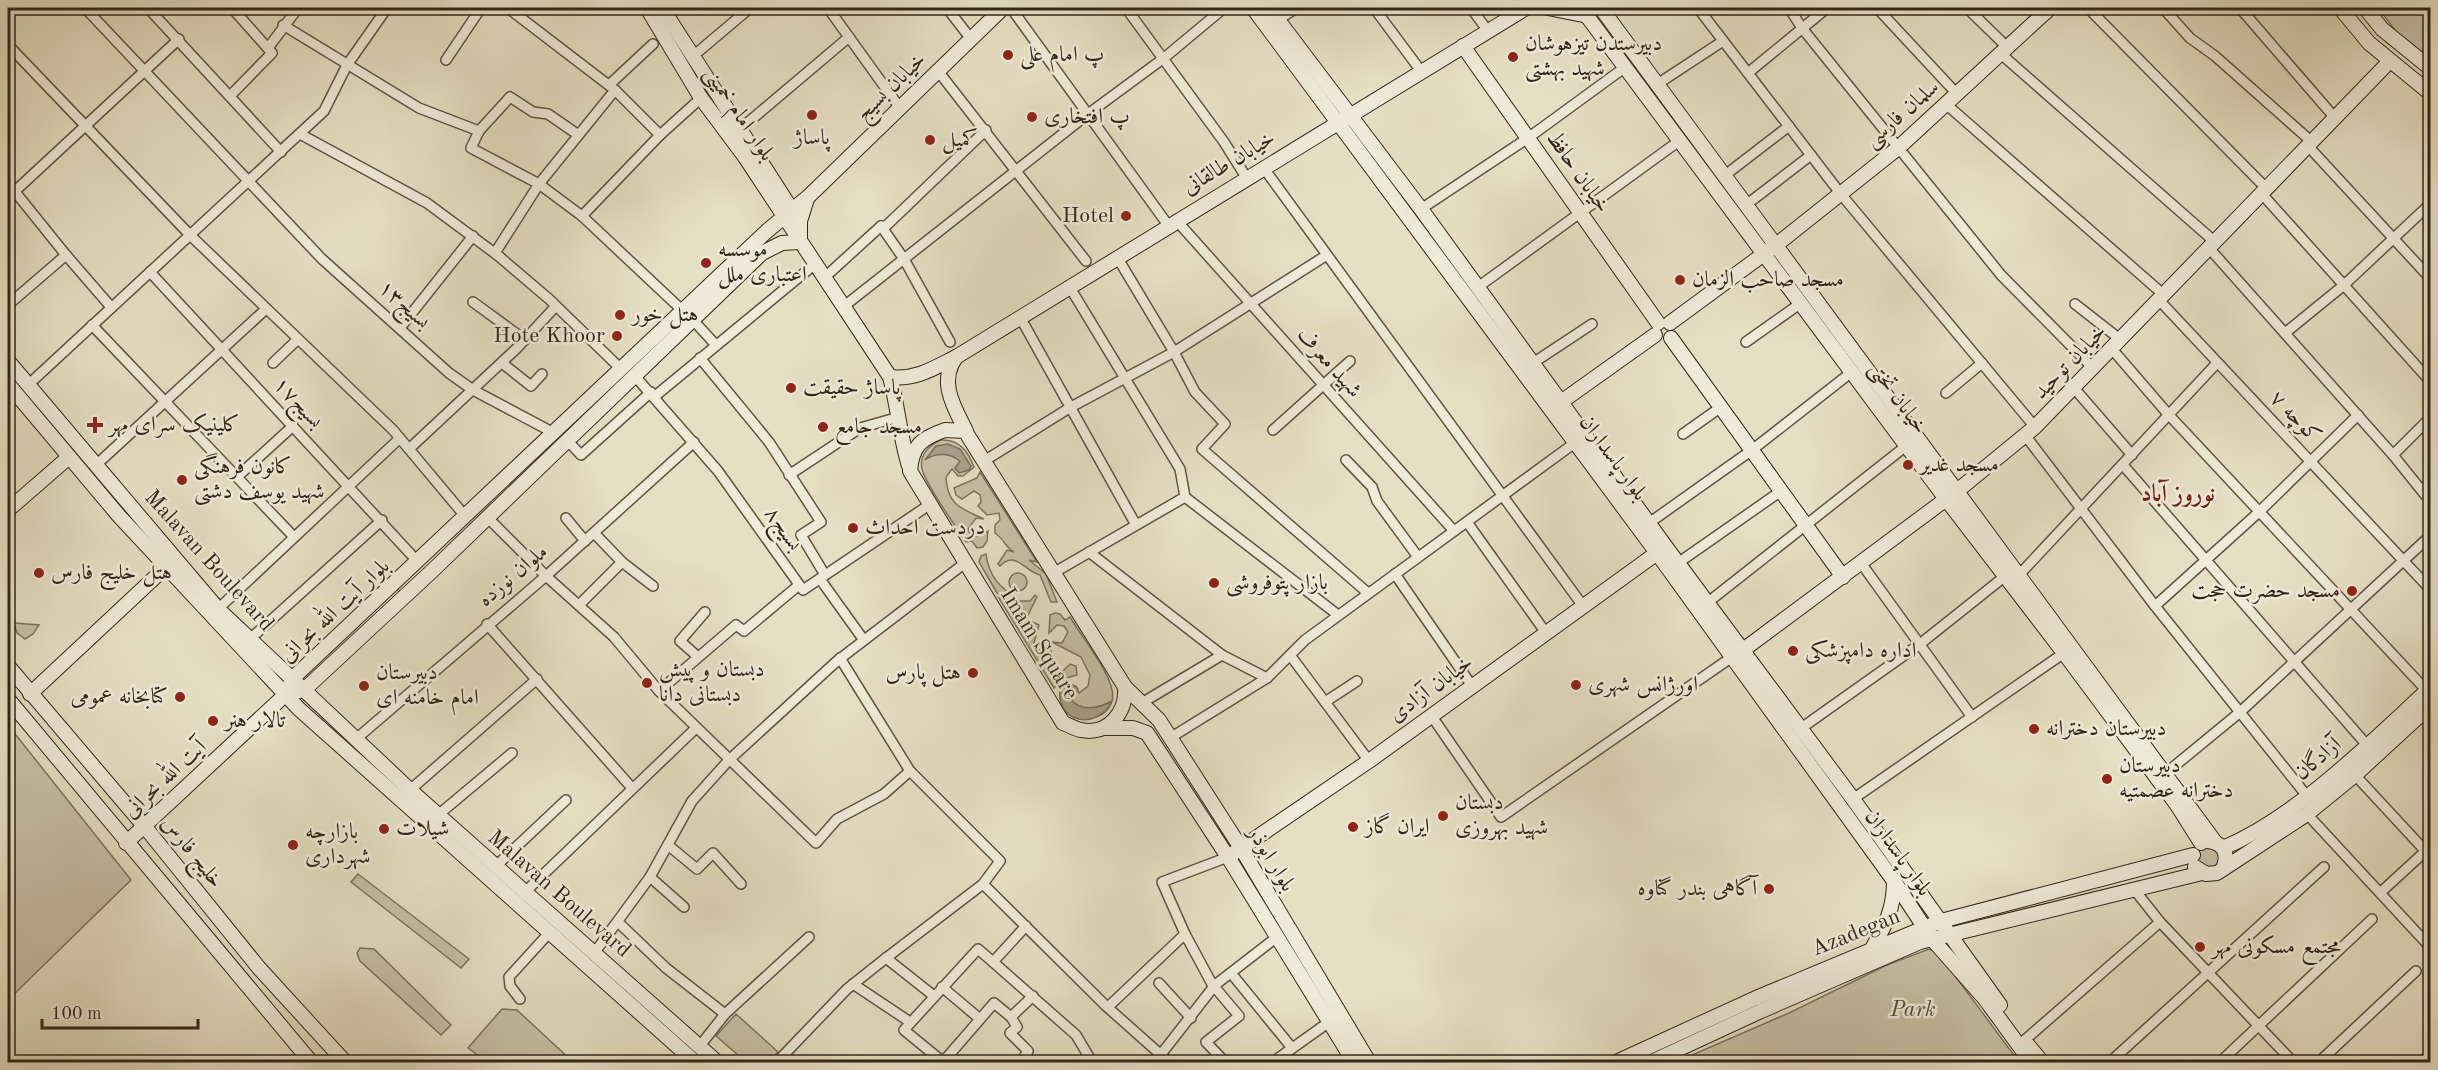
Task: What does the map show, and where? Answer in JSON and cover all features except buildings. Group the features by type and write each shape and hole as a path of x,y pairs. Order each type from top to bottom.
{"main road":[{"name":"بلوار امام خمینی","path":"646,8 697,78 739,130 788,214 800,242 890,377"},
{"name":"بلوار امام خمینی","path":"662,8 692,57 701,98 745,157 770,199 788,214"},
{"name":"خیابان بسیج","path":"788,214 1003,8"},
{"name":"بلوار پاسداران","path":"1253,8 1421,209 1449,259 1478,287 1707,603 1737,654 1928,933 2021,1043"},
{"name":"بلوار پاسداران","path":"1269,8 1344,118 1449,259 1576,442 1657,553 1800,729 1853,799 1950,933 2021,1043"},
{"name":"خیابان طالقانی","path":"890,377 905,379 917,376 956,357 1246,177 1526,8"},
{"path":"1548,8 1585,12"},
{"name":"خیابان تختی","path":"1601,8 1776,245 1951,495 2004,577 2064,653 2177,805 2213,844"},
{"name":"سلمان فارسی","path":"1561,402 1664,330 1898,148 2050,8"},
{"path":"2340,8 2369,44 2430,93"},
{"path":"2365,8 2382,29 2430,68"},
{"name":"خیابان تختی","path":"1585,12 1624,69 1764,253 1906,446 2019,575 2166,773 2213,844"},
{"name":"خیابان حافظ","path":"1463,46 1664,330 1843,577"},
{"name":"خیابان توحید","path":"1737,654 1862,563 2030,431 2390,61"},
{"path":"800,242 800,221 808,197"},
{"path":"767,231 774,217 770,199"},
{"name":"بلوار آیت الله بحرانی","path":"285,695 293,678 554,433 627,372 688,315 730,275 767,231 788,214"},
{"name":"بلوار آیت الله بحرانی","path":"730,275 762,253 782,243 800,242"},
{"path":"956,357 947,373 948,390 966,431 1125,687 1126,698 1122,713 1104,728"},
{"name":"Malavan Boulevard","path":"8,361 218,609 438,815 497,873 549,933 694,1062"},
{"name":"بلوار آیت الله بحرانی","path":"285,695 305,689 403,598 567,440 627,372"},
{"name":"Imam Square","path":"890,377 902,443 910,471 929,505 1064,723 1081,730 1104,728"},
{"name":"Malavan Boulevard","path":"8,384 97,490 285,695 497,873 525,892 717,1062"},
{"path":"910,471 911,456 924,437 945,430 966,431"},
{"path":"8,510 69,457"},
{"path":"97,490 109,481"},
{"name":"خیابان آزادی","path":"1228,857 1369,761 1657,553"},
{"path":"30,694 166,567"},
{"path":"391,587 403,598"},
{"name":"خلیج فارس","path":"8,666 145,827 251,958 345,1062"},
{"name":"بلوار ابوذر","path":"1125,687 1159,720 1241,848 1369,1062"},
{"name":"آزادگان","path":"2213,844 2258,831 2347,764 2366,744 2429,690"},
{"name":"آیت الله بحرانی","path":"126,843 285,695"},
{"name":"خلیج فارس","path":"8,699 234,973 311,1062"},
{"name":"آزادگان","path":"2224,866 2307,814 2355,775 2430,706"},
{"path":"1104,728 1133,728 1147,733 1148,722 1159,720"},
{"name":"بلوار ابوذر","path":"1147,733 1228,857 1354,1062"},
{"path":"1853,825 1865,816"},
{"path":"2213,844 2226,860 2224,866 2212,874 2202,873 2194,866 2193,855 2213,844"},
{"name":"Azadegan","path":"1651,1062 1928,933 1941,921 2193,855"},
{"name":"Azadegan","path":"1616,1062 1873,947 1928,933 1950,933 2202,873"},
{"path":"1873,947 1889,919 1894,881"},
{"path":"234,973 251,958"},
{"path":"2021,1043 2031,1062"},
{"path":"2021,1043 2043,1062"}],"street":[{"name":"بسیج۱۳","path":"85,8 322,259 473,390 554,433"},
{"path":"148,8 281,152"},
{"path":"230,96 272,53 232,8"},
{"path":"268,48 298,8"},
{"path":"28,385 324,111 347,65 387,8"},
{"path":"446,60 481,8"},
{"path":"508,8 520,11 612,88 660,135"},
{"path":"692,57 750,8"},
{"path":"828,8 900,108"},
{"path":"947,8 971,39"},
{"name":"شهید معرف","path":"1011,8 1088,114 1172,223 1323,384 1454,531"},
{"path":"1126,8 1224,142 1246,177"},
{"path":"843,307 1088,114 1164,58 1224,8"},
{"path":"1278,21 1296,8"},
{"path":"1374,8 1421,71"},
{"path":"1471,8 1488,31"},
{"path":"1698,8 1840,193 1982,363 2030,431 2081,511 2307,796"},
{"path":"1789,8 1802,28 2001,275 2093,368"},
{"path":"1748,73 1827,8"},
{"path":"1877,8 1957,94"},
{"path":"1967,8 2005,51 2212,245 2284,333 2393,455 2430,501"},
{"path":"2088,8 2264,192 2430,381"},
{"path":"2163,8 2190,38 2215,56 2310,144 2430,278"},
{"path":"2240,8 2335,118"},
{"path":"284,25 419,108 479,131"},
{"path":"739,130 849,37"},
{"path":"14,192 179,39"},
{"path":"1656,85 1723,40"},
{"path":"498,255 539,184 612,88 654,44"},
{"path":"8,45 190,235 400,438 465,516"},
{"path":"1421,209 1528,138 1624,69"},
{"path":"938,71 1086,261"},
{"path":"577,134 548,114 533,112 510,97 479,131 471,148 539,184 582,216 688,315 715,344"},
{"path":"582,216 660,135 701,98"},
{"name":"کوچه ۷","path":"1947,105 2161,298 2217,363 2430,589"},
{"path":"1724,176 1789,126"},
{"path":"824,278 880,226 886,226 986,130"},
{"name":"بسیج۸","path":"300,134 427,203 498,255 556,306 652,394 694,442 803,590 929,505"},
{"path":"1478,287 1679,141"},
{"path":"1746,205 1811,155"},
{"path":"1263,167 1582,606"},
{"path":"8,183 111,308"},
{"path":"2284,333 2344,285 2429,209"},
{"path":"880,226 904,259 950,342"},
{"path":"400,328 474,236"},
{"path":"8,305 66,255"},
{"path":"984,460 1071,407 1174,351 1327,255"},
{"path":"1117,256 1174,351 1195,393 1225,424 1202,449 1368,593"},
{"path":"567,440 581,455 652,394 815,264"},
{"name":"بسیج۱۷","path":"150,272 382,520 418,562"},
{"path":"1069,286 1180,470 1185,497 1338,615"},
{"path":"473,302 525,340"},
{"path":"1746,342 1801,303"},
{"path":"2075,304 2116,344 2168,414 2429,690"},
{"path":"409,449 502,363 556,306"},
{"path":"96,465 266,309"},
{"path":"1020,317 1136,525"},
{"path":"1533,363 1592,324"},
{"path":"92,325 294,537"},
{"path":"273,363 298,339"},
{"path":"700,358 769,442 820,522 801,535 822,577 863,639"},
{"path":"1273,430 1350,361"},
{"path":"502,363 531,386 542,374"},
{"path":"1946,393 1982,363"},
{"path":"2019,575 2217,363"},
{"path":"1649,523 1752,450 1852,371"},
{"path":"2074,388 2132,455"},
{"path":"1683,434 1721,407"},
{"path":"2155,606 2259,512 2358,415"},
{"path":"789,475 860,428 899,417"},
{"path":"2393,455 2430,418"},
{"path":"237,477 292,426"},
{"path":"218,609 400,438"},
{"name":"ملوان نوزده","path":"356,739 487,624 546,576 594,533 604,520 694,442"},
{"path":"1170,738 1267,678 1290,655 1338,615 1576,442"},
{"path":"1707,603 1906,446"},
{"path":"1346,460 1372,487 1377,501 1418,557"},
{"path":"2123,465 2293,663 2366,744"},
{"path":"1678,563 1781,491"},
{"path":"1055,572 1185,497"},
{"path":"487,517 546,576 614,637 659,691 816,843 837,819 884,794 910,771"},
{"path":"566,518 585,541"},
{"path":"249,640 382,520"},
{"path":"1467,522 1546,633"},
{"path":"594,533 622,562 653,586"},
{"path":"2166,773 2239,713 2430,536"},
{"path":"1089,552 1222,655 1267,678"},
{"path":"579,605 622,562"},
{"path":"595,952 619,923 650,877 692,801 729,760 840,658 965,563"},
{"path":"1862,563 1972,717"},
{"path":"1395,574 1472,686"},
{"path":"1800,729 1920,644 2004,577"},
{"path":"705,612 680,641 701,658 736,625 744,632 799,585"},
{"path":"487,624 632,788"},
{"path":"1853,799 2064,653"},
{"path":"1431,715 1501,817 1737,654"},
{"path":"1140,704 1222,655"},
{"path":"1290,655 1369,761"},
{"path":"659,691 697,656"},
{"path":"777,1062 853,984 983,884 1000,861 910,771 840,658"},
{"path":"410,790 537,680"},
{"path":"1325,702 1357,681"},
{"path":"525,892 696,728"},
{"path":"438,815 512,753"},
{"path":"2355,775 2429,852 2381,892"},
{"path":"497,873 566,800"},
{"path":"2307,814 2430,947"},
{"path":"668,845 697,869 713,853 741,884"},
{"path":"1225,1062 1206,1042 1239,1016 1212,984 1185,934 1162,882 1228,857"},
{"path":"2110,1062 2210,974 2324,867"},
{"path":"650,877 684,907"},
{"path":"983,884 1108,1007 1162,1054 1168,1062"},
{"path":"2133,888 2160,922 2293,1062"},
{"path":"2220,1062 2372,920"},
{"path":"2021,1043 2160,922"},
{"path":"619,923 666,968 725,1014"},
{"path":"993,962 1026,926"},
{"path":"520,999 510,986 509,977 549,933"},
{"path":"1108,1007 1185,934"},
{"path":"699,1047 725,1014 809,937"},
{"path":"1155,1062 1215,985 1277,937"},
{"path":"1021,1062 1028,1051 1010,1033 1017,1027 1011,1017 994,1003 943,1062 906,1034 904,1030 978,948 1076,1035 1092,1062"},
{"path":"886,958 934,996"},
{"path":"2319,1062 2416,971"},
{"path":"1231,973 1292,1048"},
{"path":"853,984 910,1022"},
{"path":"1159,984 1191,1018"},
{"path":"942,987 980,1019"},
{"path":"1011,1017 1033,996"},
{"path":"1273,1062 1329,1022"},
{"path":"2422,1062 2430,1054"}],"green space":[{"path":"2378,8 2430,8 2430,58 2398,34"},
{"path":"941,440 953,442 962,447 974,467 963,476 958,476 952,469 946,477 947,486 949,494 957,505 984,519 976,518 968,529 971,536 979,536 988,531 987,541 983,547 977,548 972,541 966,542 935,495 922,469 924,455 929,448"},
{"path":"980,472 1037,562 1029,560 1046,574 1057,602 1051,602 1040,575 1015,561 1011,560 1000,566 998,564 1007,550 1014,552 995,533 995,525 1000,520 999,513 987,515 978,506 981,502 980,495 974,491 962,499 956,495 954,488 977,478"},
{"path":"986,554 993,576 1007,592 1020,601 1030,601 1035,595 1037,597 1026,619 1039,625 1034,643 1039,650 1050,645 1054,670 1063,671 1070,664 1076,666 1077,675 1063,679 1054,688 999,598 1007,601 997,593 979,562 981,556"},
{"path":"1018,573 1024,576 1027,582 1024,588 1018,591 1012,588 1009,582 1012,576"},
{"path":"1060,614 1065,620 1070,617 1108,678 1112,699 1108,709 1100,716 1089,719 1078,718 1068,713 1062,704 1060,691 1065,686 1076,686 1079,693 1088,686 1090,675 1081,657 1052,642 1062,643 1068,632 1064,626 1057,625 1049,633 1050,615"},
{"path":"14,623 39,625 33,634 25,639 17,633"},
{"path":"8,725 131,880 8,1000"},
{"path":"2206,844 2223,854 2215,871 2196,864 2196,852"},
{"path":"358,874 469,959 461,968 351,882"},
{"path":"360,948 374,949 451,1025 441,1035 360,961 357,953"},
{"name":"Park","path":"1929,949 1938,953 2019,1062 1676,1062 1789,1013 1887,965"},
{"path":"502,1009 517,1010 573,1062 487,1062 468,1048"},
{"path":"736,1014 778,1052 768,1062 746,1062 716,1036"}],"shaded area":[{"path":"948,444 960,449 971,466 969,470 959,473 955,468 960,461 947,455 938,455 925,460 936,446"},
{"path":"1073,685 1078,689 1072,701 1081,707 1097,707 1112,701 1098,716 1080,719 1071,716 1065,711 1061,702 1060,691 1065,686"}],"place":[{"name":"پ امام علی","path":"1008,55"},
{"name":"دبیرستدن تیزهوشان شهید بهشتی","path":"1513,57"},
{"name":"پاساژ","path":"812,115"},
{"name":"پ افتخاری","path":"1032,117"},
{"name":"کمیل","path":"930,140"},
{"name":"Hotel","path":"1126,216"},
{"name":"موسسه اعتباری ملل","path":"706,263"},
{"name":"مسجد صاحب الزمان","path":"1680,280"},
{"name":"هتل خور","path":"620,315"},
{"name":"Hote Khoor","path":"617,336"},
{"name":"پاساژ حقیقت","path":"791,388"},
{"name":"کلینیک سرای مهر","path":"95,425"},
{"name":"مسجد جامع","path":"823,427"},
{"name":"مسجد غدیر","path":"1908,465"},
{"name":"کانون فرهنگی شهید یوسف دشتی","path":"182,480"},
{"name":"دردست احداث","path":"853,528"},
{"name":"هتل خلیج فارس","path":"39,573"},
{"name":"بازار پتوفروشی","path":"1214,583"},
{"name":"مسجد حضرت حجت","path":"2352,591"},
{"name":"اداره دامپزشکی","path":"1793,651"},
{"name":"هتل پارس","path":"973,673"},
{"name":"دبستان و پیش دبستانی دانا","path":"647,683"},
{"name":"اورژانس شهری","path":"1576,685"},
{"name":"دبیرستان امام خامنه ای","path":"364,686"},
{"name":"کتابخانه عمومی","path":"180,697"},
{"name":"تالار هنر","path":"213,721"},
{"name":"دبیرستان دخترانه","path":"2034,729"},
{"name":"دبیرستان دخترانه عصمتیه","path":"2107,779"},
{"name":"دبستان شهید بهروزی","path":"1443,816"},
{"name":"ایران گاز","path":"1353,827"},
{"name":"شیلات","path":"384,829"},
{"name":"بازارچه شهرداری","path":"293,845"},
{"name":"آگاهی بندر گناوه","path":"1769,889"},
{"name":"مجتمع مسکونی مهر","path":"2200,947"}],"district":[{"name":"نوروز آباد","path":"2178,495"}]}
